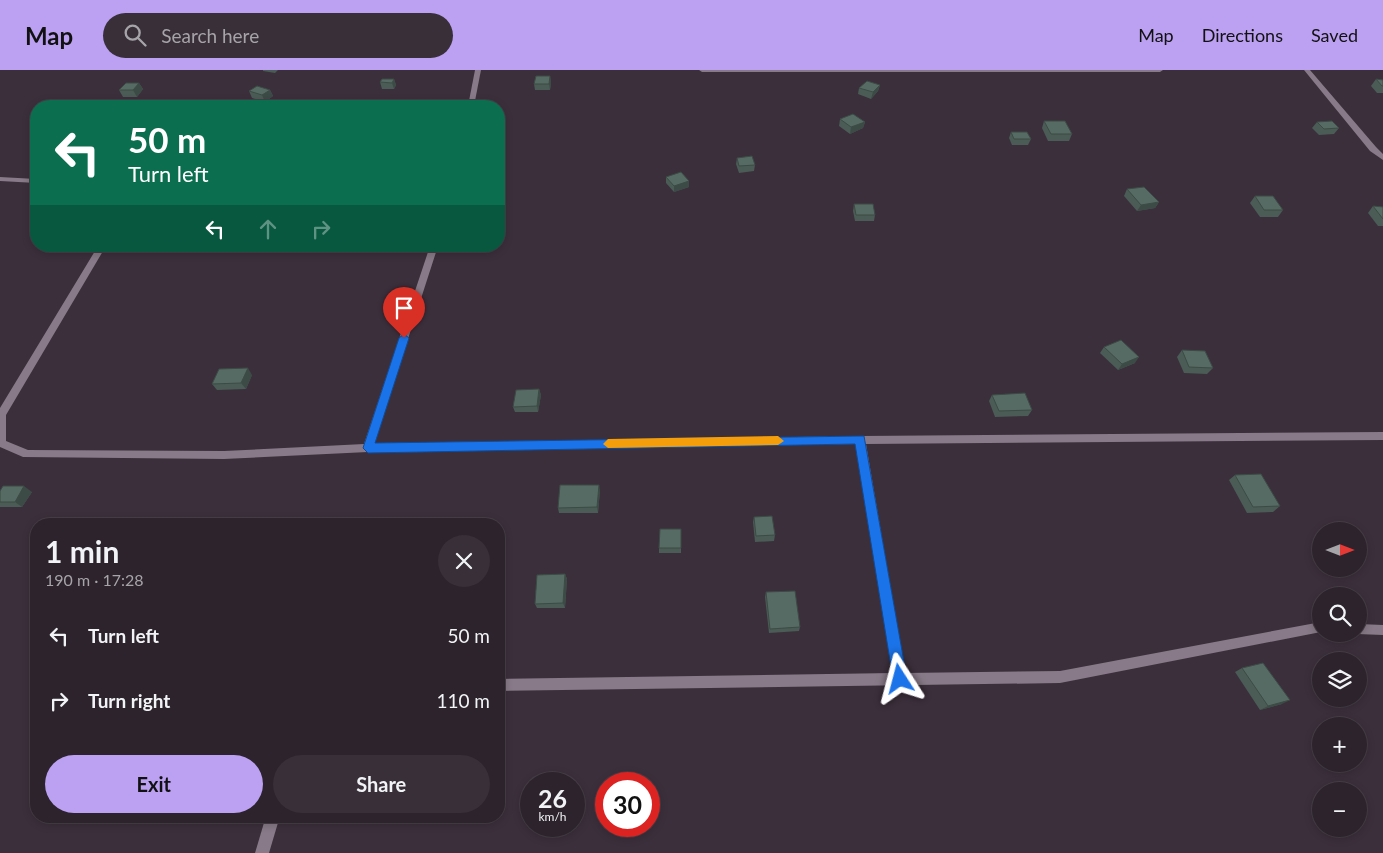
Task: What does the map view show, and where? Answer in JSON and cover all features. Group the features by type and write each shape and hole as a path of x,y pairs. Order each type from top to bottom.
{"street":[{"path":"472,100 478,70"},
{"path":"702,70 1160,70"},
{"path":"1307,70 1373,149 1383,158"},
{"path":"1373,149 1383,149"},
{"path":"0,179 30,181"},
{"path":"98,252 1,415 0,443 27,454 224,456 368,448 860,440 1383,436"},
{"path":"368,448 432,252"},
{"path":"860,440 900,679"},
{"path":"505,685 1060,677 1312,629"},
{"path":"1367,629 1383,630"},
{"path":"262,853 271,823"}],"building":[{"path":"536,76 550,76 549,84 534,84"},
{"path":"382,79 394,79 392,83 380,82"},
{"path":"1376,79 1383,80 1383,86 1382,86"},
{"path":"867,81 880,85 873,92 859,88"},
{"path":"126,83 139,83 133,90 119,90"},
{"path":"257,86 270,90 262,95 249,91"},
{"path":"853,114 865,122 851,127 840,119"},
{"path":"1044,121 1065,121 1072,134 1051,134"},
{"path":"1332,121 1339,128 1324,129 1317,122"},
{"path":"1011,132 1027,132 1031,139 1014,139"},
{"path":"752,156 755,165 739,166 737,158"},
{"path":"681,172 689,181 674,186 666,177"},
{"path":"1144,187 1159,202 1141,205 1127,189"},
{"path":"1255,196 1273,196 1283,210 1264,210"},
{"path":"854,204 873,204 875,215 856,215"},
{"path":"1373,206 1383,207 1383,219"},
{"path":"1121,340 1139,357 1122,364 1104,347"},
{"path":"1182,350 1205,351 1213,368 1189,367"},
{"path":"248,368 241,383 212,384 219,369"},
{"path":"539,389 537,406 513,407 516,390"},
{"path":"1025,393 1032,410 999,411 992,395"},
{"path":"1261,474 1280,506 1253,507 1235,475"},
{"path":"560,485 599,485 597,507 558,508"},
{"path":"3,486 24,486 15,502 0,502 0,491"},
{"path":"772,516 775,535 756,536 754,517"},
{"path":"660,529 681,529 681,548 659,548"},
{"path":"565,574 563,603 535,604 537,575"},
{"path":"795,591 800,627 770,629 766,592"},
{"path":"1263,663 1290,700 1268,706 1242,668"}],"slow traffic":[{"path":"608,444 778,441"}],"route":[{"path":"404,338 368,448 860,440 900,679"}]}
